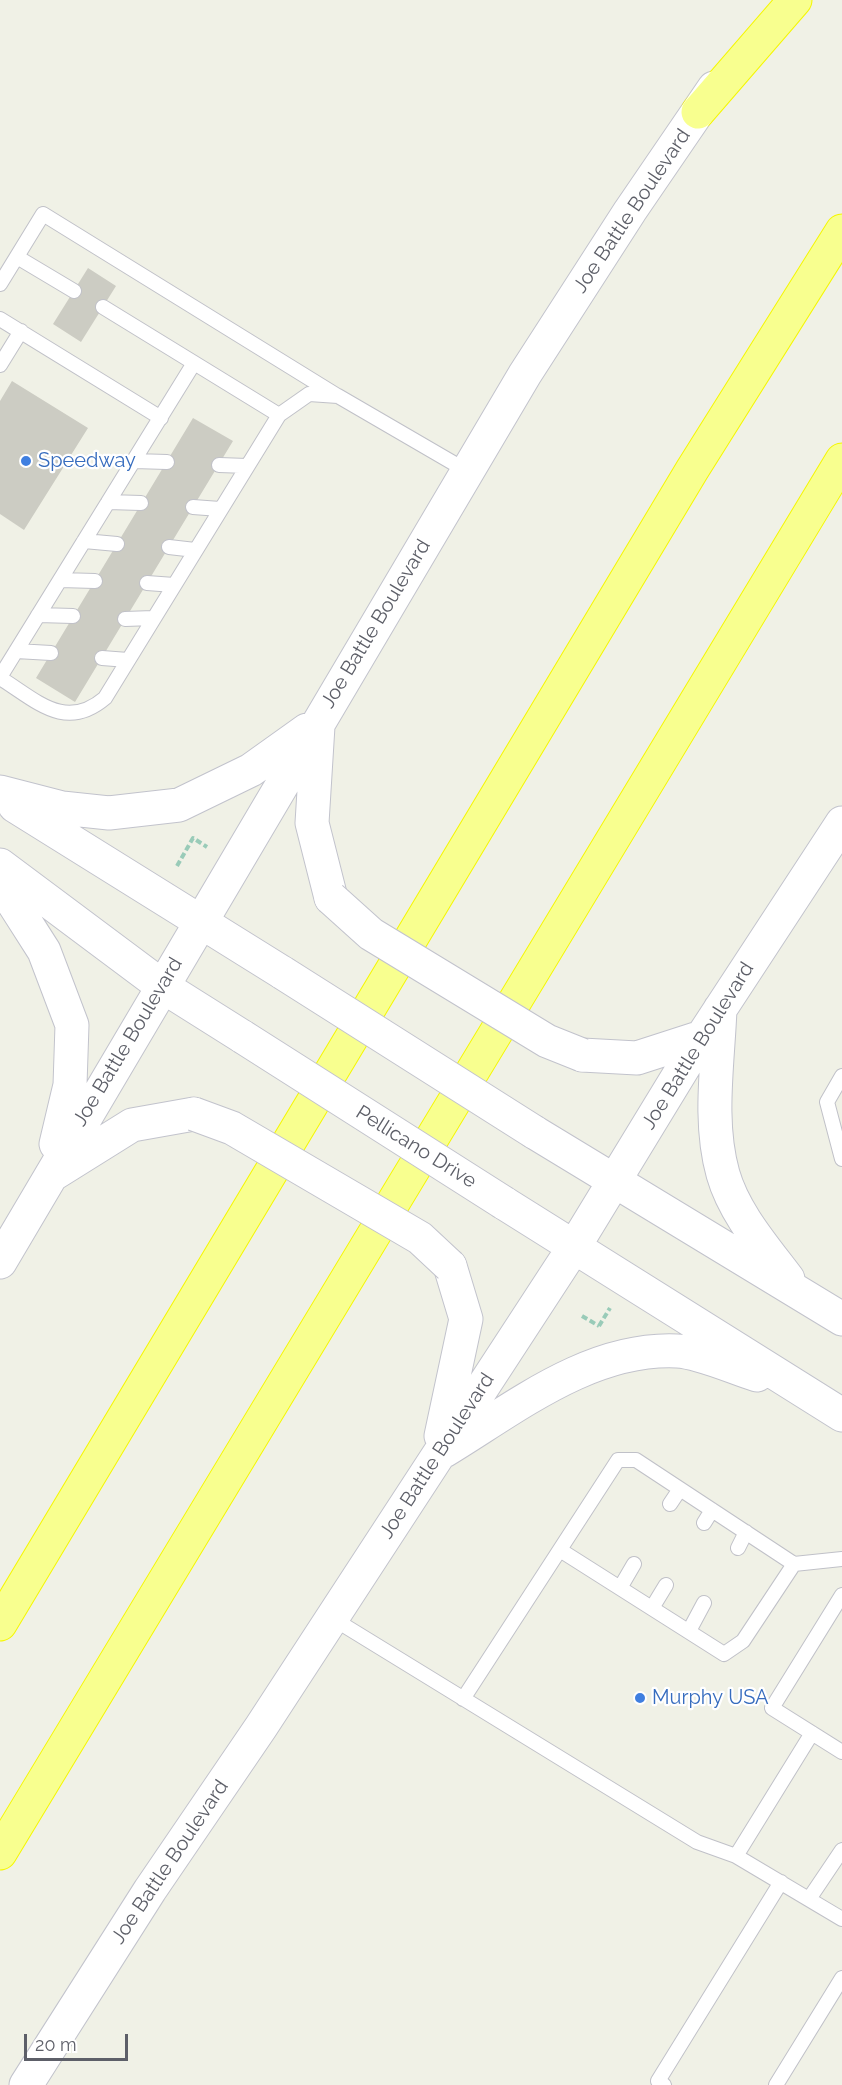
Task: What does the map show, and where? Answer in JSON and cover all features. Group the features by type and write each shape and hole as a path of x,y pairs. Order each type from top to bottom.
{"highway":[{"path":"698,112 795,0"},
{"path":"0,1624 692,470 842,231"},
{"path":"0,1853 842,460"}],"main road":[{"name":"Joe Battle Boulevard","path":"4,1248 48,1178 537,355 630,211 775,0"},
{"path":"0,792 62,808 109,813 179,805 251,770 318,722"},
{"path":"318,722 312,823 331,898 371,934 547,1041 582,1055 637,1058 702,1037"},
{"path":"0,796 614,1183 842,1319"},
{"name":"Joe Battle Boulevard","path":"26,2085 150,1890 332,1618 574,1247 720,1008 840,829"},
{"name":"Pellicano Drive","path":"0,865 162,986 842,1415"},
{"path":"0,882 44,951 72,1025 70,1085 48,1178"},
{"path":"720,1008 715,1125 723,1176 749,1228 798,1293"},
{"path":"48,1178 132,1125 194,1114 232,1128 420,1238 450,1266 466,1319 437,1455"},
{"path":"437,1455 561,1380 597,1364 635,1352 680,1351 801,1389"}],"lane":[{"path":"0,284 43,213 338,396 467,471"},
{"path":"17,257 74,291"},
{"path":"103,307 279,415"},
{"path":"0,319 161,418"},
{"path":"0,365 21,331"},
{"path":"194,363 0,678 58,713 74,714 92,709 105,698 279,415 309,394 338,396"},
{"path":"134,461 167,462"},
{"path":"219,465 247,466"},
{"path":"108,502 141,503"},
{"path":"193,507 220,509"},
{"path":"84,541 117,544"},
{"path":"169,547 195,550"},
{"path":"60,580 95,580"},
{"path":"147,583 174,585"},
{"path":"38,615 73,616"},
{"path":"125,619 153,618"},
{"path":"16,651 51,653"},
{"path":"102,658 128,660"},
{"path":"842,1076 827,1102 842,1159"},
{"path":"463,1699 618,1460 636,1460 794,1564 842,1559"},
{"path":"670,1504 680,1489"},
{"path":"704,1523 712,1510"},
{"path":"738,1548 746,1532"},
{"path":"560,1550 724,1654 743,1641 794,1564"},
{"path":"620,1588 634,1564"},
{"path":"652,1608 666,1585"},
{"path":"842,1595 772,1708 842,1752"},
{"path":"689,1631 704,1603"},
{"path":"332,1618 697,1842 736,1856 842,1919"},
{"path":"736,1856 812,1733"},
{"path":"809,1899 842,1850"},
{"path":"664,2085 658,2081 781,1882"},
{"path":"776,2085 842,1978"}],"path":[{"path":"175,869 193,838 213,850"}],"building":[{"path":"88,268 116,286 81,342 53,324"},
{"path":"12,381 88,428 24,530 0,514 0,401"},
{"path":"193,418 233,441 75,702 36,678"}],"place":[{"name":"Speedway","path":"26,461"},
{"name":"Murphy USA","path":"640,1698"}]}
